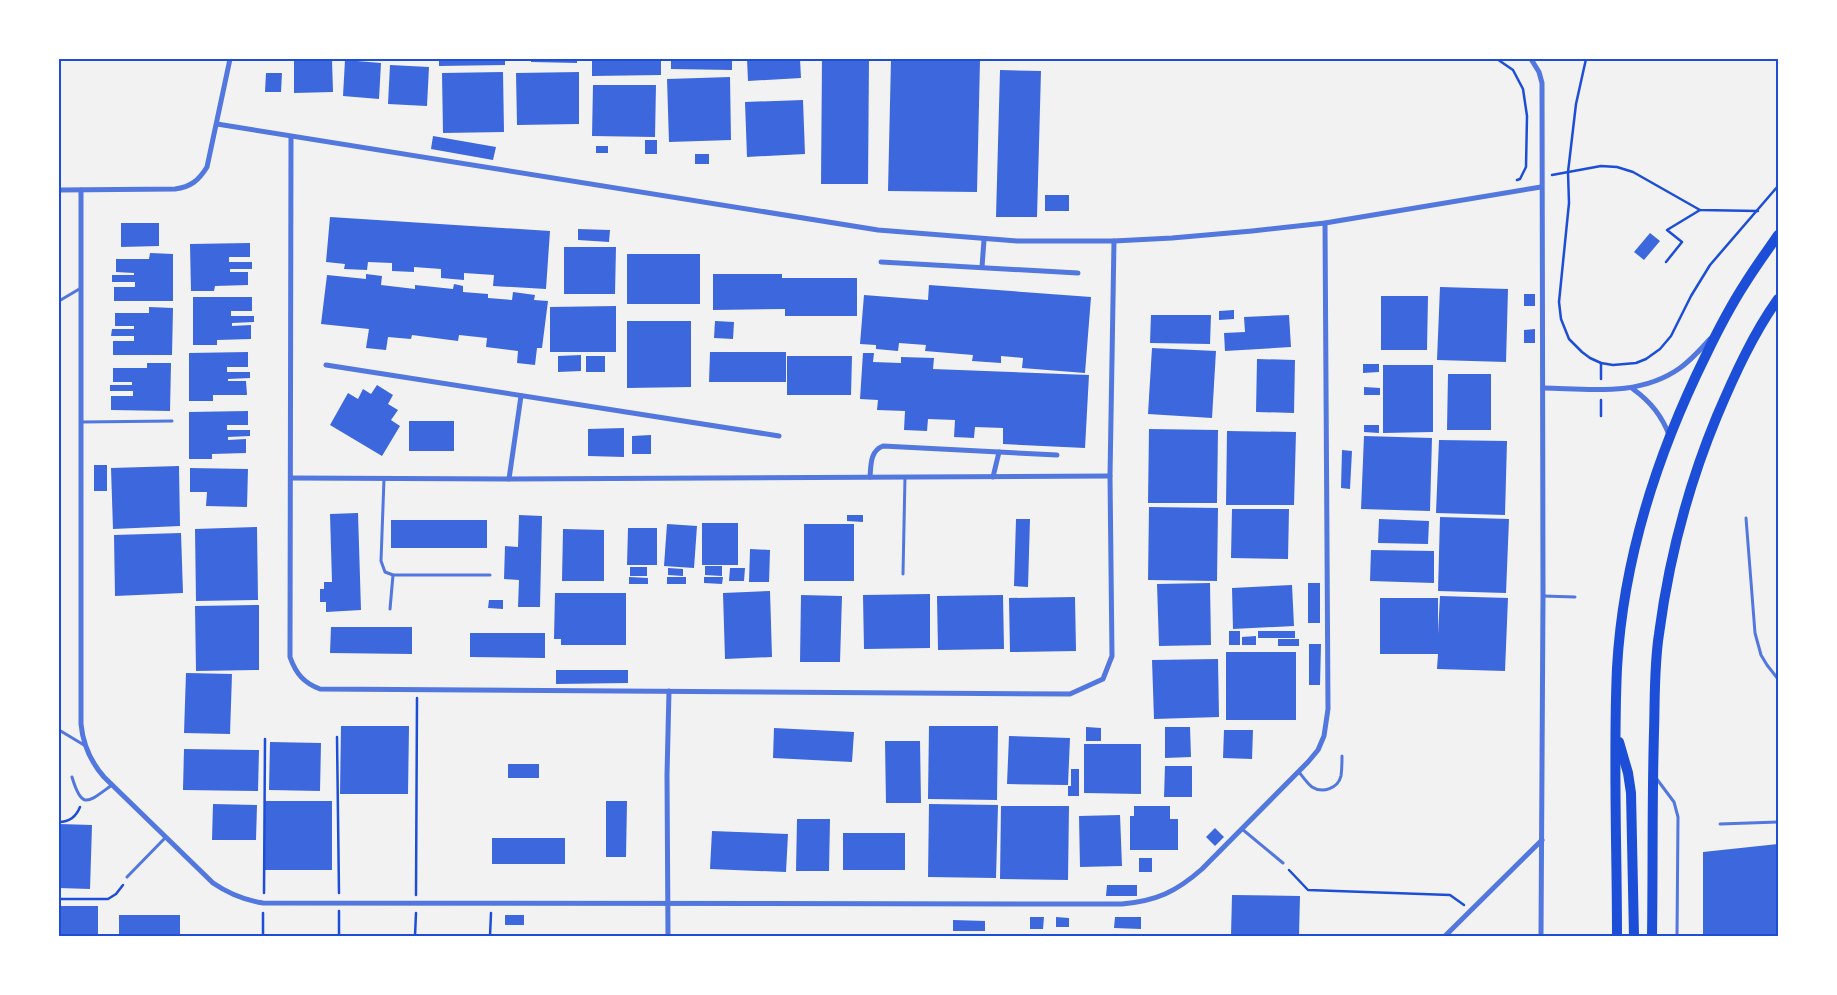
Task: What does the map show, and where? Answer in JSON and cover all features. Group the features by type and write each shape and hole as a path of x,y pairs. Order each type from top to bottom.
{"main road":[{"path":"1617,936 1617,668 1623,616 1632,565 1644,515 1670,437 1698,372 1745,282 1778,235"},
{"path":"1652,936 1655,681 1658,636 1672,557 1680,524 1703,453 1730,386 1753,341 1778,299"},
{"path":"1616,734 1631,793 1634,936"}],"street":[{"path":"59,190 185,188 198,179 207,167 230,59"},
{"path":"1531,59 1539,72 1542,83 1542,936"},
{"path":"217,124 878,230 984,240 1114,241 1252,231 1325,223 1541,187"},
{"path":"291,137 290,657 294,668 301,678 310,685 320,689 1070,694 1102,679 1112,656 1110,476 1114,241"},
{"path":"81,190 81,724 84,745 96,767 112,785 213,883 228,893 246,900 264,903 1140,902 1157,898 1173,891 1188,881 1299,772 1318,750 1324,736 1328,715 1325,223"},
{"path":"982,267 984,240"},
{"path":"881,262 1078,273"},
{"path":"1543,388 1632,389 1650,384 1682,367 1718,331"},
{"path":"326,365 779,436"},
{"path":"1632,389 1652,405 1659,414 1670,437"},
{"path":"509,479 520,396"},
{"path":"870,478 873,453 883,446 1057,455"},
{"path":"993,477 999,452"},
{"path":"291,478 509,479 1110,476"},
{"path":"668,936 666,775 669,691"},
{"path":"1445,936 1542,840"}],"lane":[{"path":"59,301 81,288"},
{"path":"81,422 172,422"},
{"path":"903,574 905,477"},
{"path":"384,478 380,561 385,572 393,575 490,575"},
{"path":"1746,518 1756,638 1764,660 1778,679"},
{"path":"390,608 393,575"},
{"path":"1543,596 1575,596"},
{"path":"59,730 84,745"},
{"path":"1299,772 1318,790 1327,789 1336,784 1340,779 1342,774 1342,756"},
{"path":"1653,773 1670,796 1678,817 1677,936"},
{"path":"72,777 77,793 82,798 90,799 112,785"},
{"path":"1720,824 1778,822"},
{"path":"1242,829 1283,863"},
{"path":"127,877 165,838"}],"path":[{"path":"1497,59 1513,70 1523,89 1527,116 1526,167 1520,179 1512,181"},
{"path":"1586,59 1576,104 1568,172 1569,203 1560,302 1561,319 1570,340 1590,358 1613,365 1636,363 1646,359 1660,349 1671,336 1691,296 1710,265 1778,186"},
{"path":"1541,177 1601,166 1617,167 1633,172 1700,210 1758,211"},
{"path":"1666,262 1682,242 1666,230 1700,210"},
{"path":"415,936 417,691"},
{"path":"337,737 339,936"},
{"path":"264,936 265,739"},
{"path":"59,822 66,822 76,815 82,798"},
{"path":"1283,863 1308,890 1450,895 1471,911"},
{"path":"59,899 108,899 121,889 127,877"},
{"path":"490,936 491,903"}],"building":[{"path":"294,59 332,59 333,92 294,93"},
{"path":"439,59 505,59 505,65 439,66"},
{"path":"531,59 577,59 577,63 531,62"},
{"path":"592,59 661,59 661,75 592,76"},
{"path":"671,59 732,59 732,70 671,69"},
{"path":"747,59 800,59 801,78 748,81"},
{"path":"822,59 869,59 868,184 821,184"},
{"path":"891,59 980,60 977,192 888,191"},
{"path":"345,60 381,63 379,99 343,96"},
{"path":"390,65 429,67 427,106 388,104"},
{"path":"1000,70 1041,71 1037,217 996,217"},
{"path":"503,72 504,132 443,133 442,73"},
{"path":"579,72 579,124 517,125 516,73"},
{"path":"266,73 282,73 281,92 265,92"},
{"path":"730,77 731,140 669,142 667,79"},
{"path":"593,85 656,85 655,137 592,136"},
{"path":"803,100 805,154 747,157 745,102"},
{"path":"433,136 496,147 493,160 431,149"},
{"path":"645,140 657,140 657,154 645,154"},
{"path":"596,146 608,146 608,153 596,153"},
{"path":"695,154 709,154 709,164 695,164"},
{"path":"1045,195 1069,195 1069,211 1045,211"},
{"path":"330,217 550,231 546,289 493,286 494,275 464,273 464,280 441,278 441,269 414,267 414,272 392,271 392,263 368,262 367,270 344,269 345,264 326,262"},
{"path":"121,223 159,223 159,246 121,247"},
{"path":"578,229 610,230 609,242 578,240"},
{"path":"1650,233 1660,241 1644,260 1634,252"},
{"path":"250,243 250,257 229,257 229,262 252,262 252,269 230,269 230,272 248,272 248,285 215,286 214,291 191,291 190,244"},
{"path":"564,247 616,247 615,294 564,294"},
{"path":"150,253 173,254 173,301 114,301 114,287 135,287 135,282 112,282 112,275 134,275 134,273 116,272 116,259 149,259"},
{"path":"627,254 700,254 700,304 627,304"},
{"path":"366,274 382,276 381,285 415,289 415,285 453,289 454,284 463,286 463,292 488,294 488,298 512,300 513,292 535,295 534,300 548,301 542,348 537,348 535,365 517,363 518,351 486,347 487,338 459,335 458,341 412,335 411,339 388,337 386,350 366,348 369,329 321,324 327,275 366,279"},
{"path":"713,274 782,274 782,278 857,278 857,316 785,316 785,309 713,310"},
{"path":"929,285 1091,297 1085,373 1022,368 1023,358 1001,356 1001,363 972,361 973,355 925,351 926,345 899,343 898,351 876,349 876,345 860,344 864,295 928,300"},
{"path":"1440,287 1508,289 1506,362 1437,360"},
{"path":"1524,294 1535,294 1535,306 1524,306"},
{"path":"1381,296 1428,296 1427,350 1381,350"},
{"path":"193,297 252,297 252,311 231,311 231,316 254,316 254,322 232,323 232,326 251,325 251,339 217,340 217,345 193,345"},
{"path":"616,306 616,352 550,352 550,307"},
{"path":"149,307 173,308 172,355 113,355 113,341 134,341 134,336 111,336 112,329 134,329 134,326 115,326 115,313 149,313"},
{"path":"1234,310 1234,319 1219,320 1219,311"},
{"path":"1151,315 1211,315 1210,344 1150,343"},
{"path":"1289,315 1291,347 1225,351 1224,333 1245,332 1244,317"},
{"path":"627,321 691,321 691,387 627,388"},
{"path":"715,321 734,322 733,339 714,338"},
{"path":"1535,329 1535,343 1524,343 1524,330"},
{"path":"1152,348 1216,351 1212,418 1148,414"},
{"path":"248,352 248,367 227,367 227,372 250,372 250,378 228,379 228,381 246,381 247,395 213,395 213,401 189,401 189,353"},
{"path":"710,352 786,352 786,382 709,382"},
{"path":"863,353 874,353 873,362 901,363 901,357 934,358 933,369 1089,375 1085,448 1003,444 1003,428 975,427 974,438 954,437 955,420 928,419 927,431 904,430 905,411 877,410 878,400 860,399"},
{"path":"581,355 581,371 558,372 558,356"},
{"path":"586,356 605,356 605,372 586,372"},
{"path":"787,356 852,356 851,395 787,395"},
{"path":"1257,359 1295,360 1294,413 1256,412"},
{"path":"147,363 171,363 170,411 111,410 111,396 133,396 133,391 110,391 110,385 132,385 132,382 113,382 113,368 147,368"},
{"path":"1363,364 1379,364 1379,372 1363,373"},
{"path":"1383,365 1433,365 1433,432 1383,433"},
{"path":"1448,374 1491,374 1491,430 1447,430"},
{"path":"377,385 393,395 388,404 398,410 391,420 400,426 382,456 330,425 348,393 358,399 363,389 371,394"},
{"path":"1364,387 1380,388 1380,395 1364,395"},
{"path":"248,411 248,425 227,425 227,430 250,430 250,436 228,437 228,440 246,439 246,453 212,454 212,459 189,459 189,412"},
{"path":"409,421 454,421 454,451 409,451"},
{"path":"1364,425 1379,425 1379,433 1364,432"},
{"path":"624,428 624,457 588,456 588,429"},
{"path":"1149,429 1218,430 1217,503 1148,503"},
{"path":"1227,431 1296,432 1294,505 1226,505"},
{"path":"651,435 651,454 632,454 632,436"},
{"path":"1364,436 1432,438 1430,511 1361,509"},
{"path":"1439,440 1507,441 1505,515 1436,513"},
{"path":"1342,450 1352,451 1350,489 1341,488"},
{"path":"94,465 107,465 107,491 94,491"},
{"path":"179,466 180,526 113,529 111,468"},
{"path":"190,468 248,469 247,507 206,506 207,492 190,492"},
{"path":"1149,507 1218,508 1217,581 1148,580"},
{"path":"1232,509 1289,509 1288,559 1231,558"},
{"path":"358,513 361,610 326,612 326,602 320,602 320,589 324,589 324,582 332,582 330,514"},
{"path":"519,515 542,516 540,607 518,607 519,580 504,579 505,546 518,547"},
{"path":"847,515 863,515 863,522 847,521"},
{"path":"1440,517 1509,519 1506,593 1438,591"},
{"path":"1016,519 1030,519 1028,587 1014,586"},
{"path":"1379,519 1429,521 1428,544 1378,543"},
{"path":"391,520 487,520 487,548 391,548"},
{"path":"702,523 738,523 738,565 702,565"},
{"path":"667,524 697,526 694,568 664,566"},
{"path":"804,524 854,524 854,581 804,581"},
{"path":"257,527 258,600 196,601 195,529"},
{"path":"628,528 657,528 657,565 627,565"},
{"path":"563,529 604,530 604,581 562,581"},
{"path":"181,533 183,593 115,596 114,535"},
{"path":"750,549 770,550 769,582 749,582"},
{"path":"1371,550 1434,551 1434,583 1370,581"},
{"path":"705,566 722,566 722,576 705,575"},
{"path":"630,567 647,567 647,576 630,576"},
{"path":"668,568 683,569 683,576 668,575"},
{"path":"730,568 745,568 744,581 729,581"},
{"path":"629,577 648,578 648,584 629,584"},
{"path":"667,577 686,577 686,584 667,584"},
{"path":"704,577 723,577 722,584 704,583"},
{"path":"1210,583 1211,645 1159,646 1157,584"},
{"path":"1308,583 1320,583 1320,623 1308,623"},
{"path":"1292,585 1294,626 1233,629 1232,588"},
{"path":"770,591 772,657 725,659 723,593"},
{"path":"555,593 626,593 626,645 561,645 561,639 554,639"},
{"path":"930,594 930,648 864,649 863,595"},
{"path":"801,595 842,596 840,662 800,662"},
{"path":"1003,595 1004,649 938,650 937,596"},
{"path":"1440,596 1508,598 1505,671 1437,669 1438,654 1380,654 1380,598 1438,598 1438,634"},
{"path":"1075,597 1076,651 1010,652 1009,598"},
{"path":"489,600 503,600 503,609 488,608"},
{"path":"259,605 259,670 196,671 195,606"},
{"path":"331,627 412,627 412,654 330,653"},
{"path":"1229,631 1240,631 1240,645 1229,645"},
{"path":"1258,631 1295,631 1295,638 1258,638"},
{"path":"470,633 545,633 545,658 470,657"},
{"path":"1256,636 1256,645 1242,645 1242,637"},
{"path":"1278,639 1299,639 1299,646 1278,646"},
{"path":"1309,644 1321,644 1320,685 1309,685"},
{"path":"1226,652 1296,652 1296,720 1226,720"},
{"path":"1218,659 1219,717 1154,719 1152,660"},
{"path":"556,670 628,670 628,683 556,684"},
{"path":"186,673 232,674 230,734 184,733"},
{"path":"341,726 409,726 408,794 340,794"},
{"path":"929,726 998,726 997,800 928,799"},
{"path":"1086,727 1101,728 1101,741 1086,741"},
{"path":"1165,727 1190,727 1191,757 1165,758"},
{"path":"774,728 854,732 852,762 773,758"},
{"path":"1224,730 1253,730 1252,759 1223,758"},
{"path":"1009,736 1070,738 1068,785 1007,784"},
{"path":"885,741 920,741 921,803 886,803"},
{"path":"270,742 321,743 320,791 269,790"},
{"path":"1084,744 1141,744 1141,794 1084,793"},
{"path":"184,749 259,750 258,791 183,790"},
{"path":"508,764 539,764 539,778 508,778"},
{"path":"1165,766 1192,766 1192,797 1164,797"},
{"path":"1071,769 1079,769 1079,796 1068,796 1068,786 1071,786"},
{"path":"265,801 332,801 332,870 265,870"},
{"path":"606,801 627,801 626,857 606,857"},
{"path":"213,804 257,805 256,840 212,840"},
{"path":"929,804 998,805 996,878 928,877"},
{"path":"1001,806 1069,806 1068,880 1000,879"},
{"path":"1134,806 1170,806 1170,819 1178,819 1178,850 1130,850 1130,816 1134,816"},
{"path":"1120,815 1122,866 1080,867 1079,816"},
{"path":"797,819 830,819 829,871 796,871"},
{"path":"59,824 92,825 90,889 59,888"},
{"path":"1215,828 1224,837 1215,846 1206,837"},
{"path":"712,831 788,834 786,872 710,869"},
{"path":"843,833 905,833 905,870 843,870"},
{"path":"492,838 565,838 565,864 492,864"},
{"path":"1778,844 1778,936 1703,936 1703,852"},
{"path":"1139,858 1152,858 1152,872 1139,872"},
{"path":"1107,885 1137,885 1137,896 1106,896"},
{"path":"1232,895 1300,896 1299,936 1231,936"},
{"path":"59,906 98,906 98,936 59,936"},
{"path":"119,915 180,915 180,936 119,936"},
{"path":"505,915 524,915 524,925 505,925"},
{"path":"1030,917 1044,917 1043,929 1030,929"},
{"path":"1056,917 1069,918 1069,927 1056,927"},
{"path":"1115,917 1141,917 1141,929 1114,928"},
{"path":"953,920 985,921 985,931 953,931"}]}
